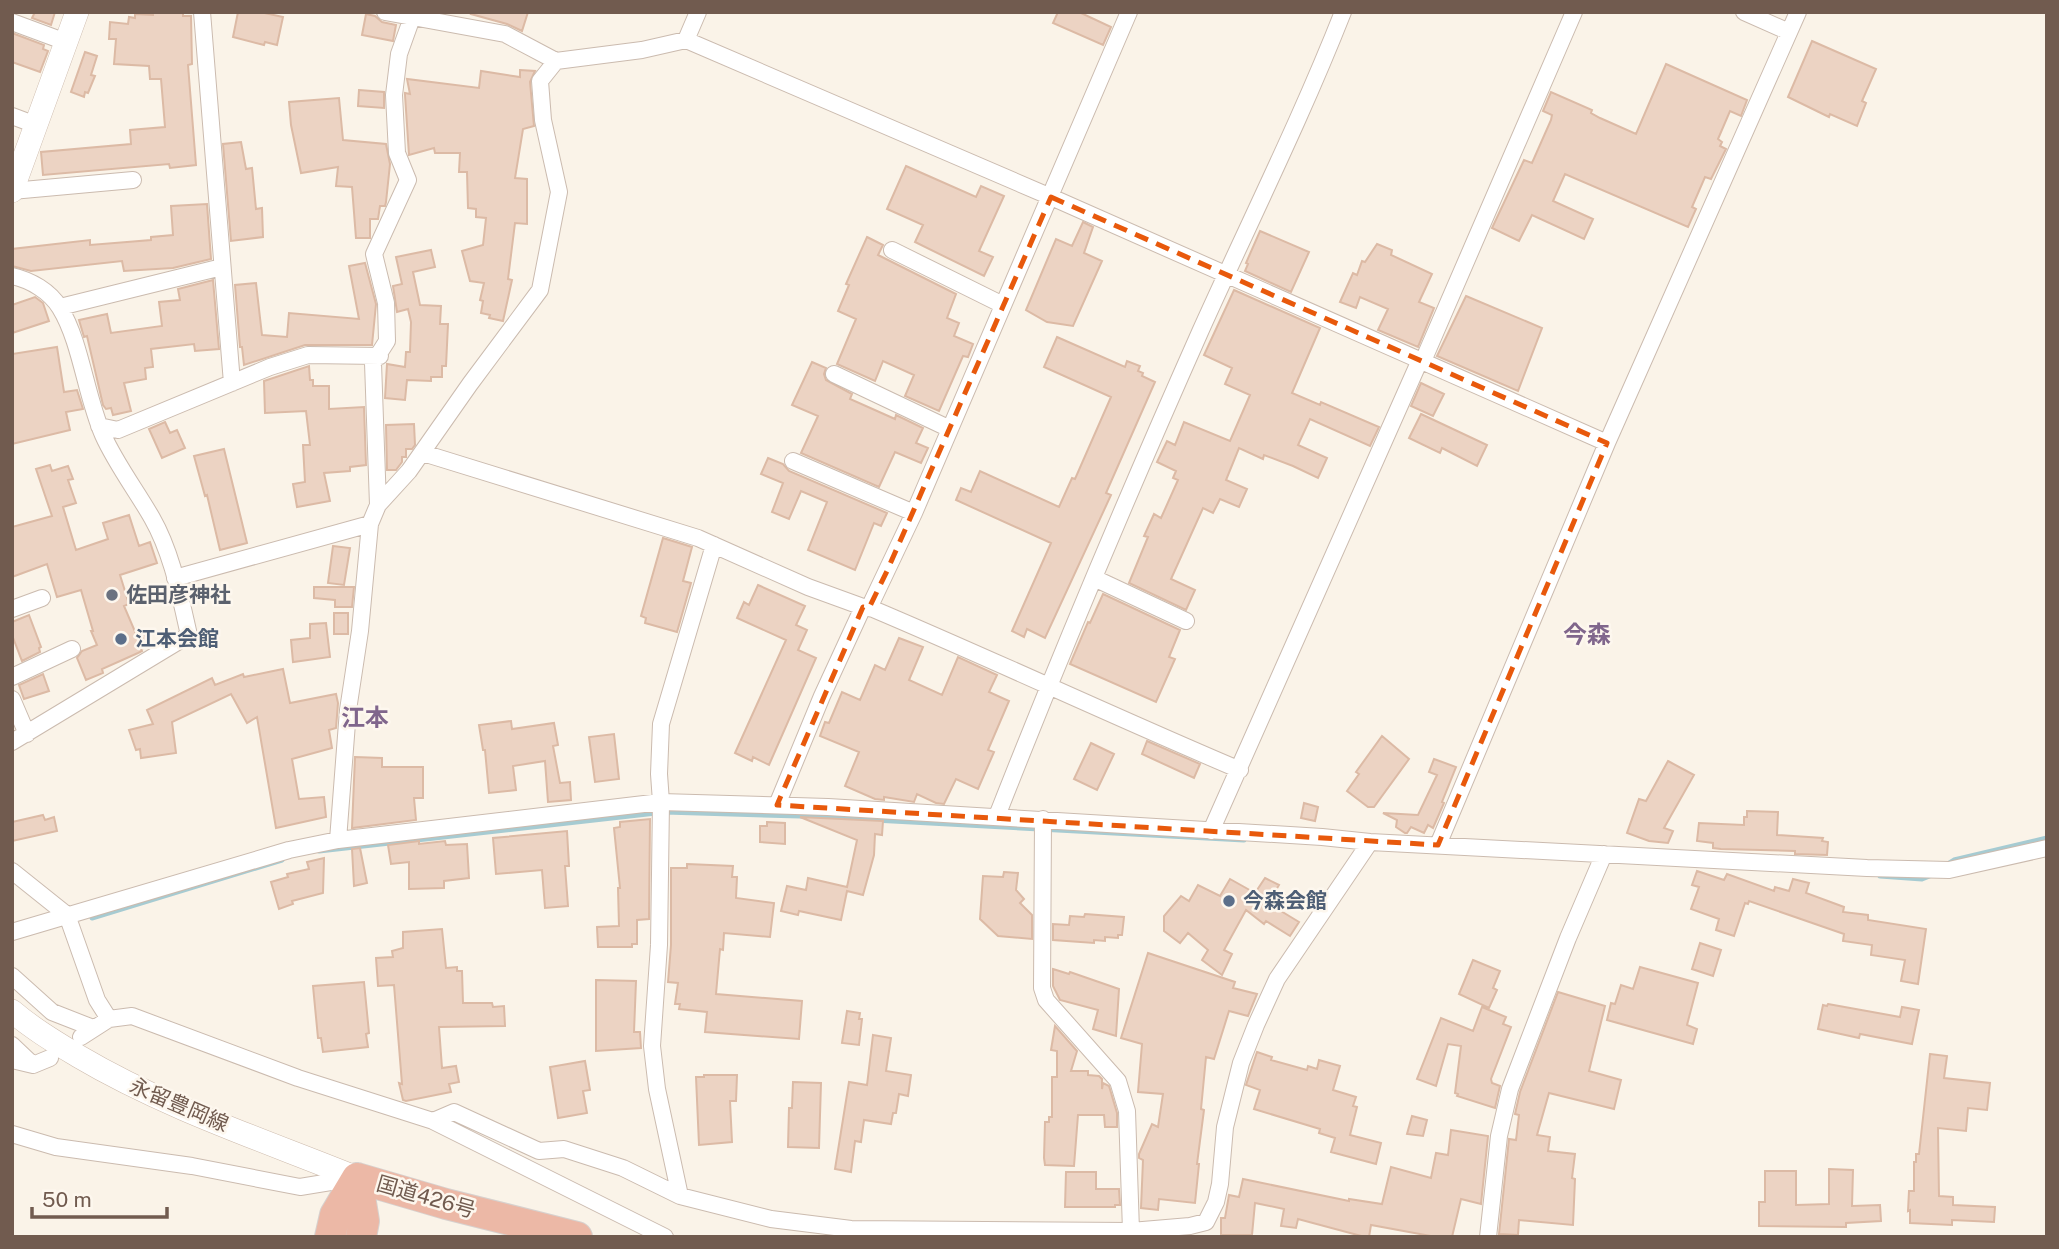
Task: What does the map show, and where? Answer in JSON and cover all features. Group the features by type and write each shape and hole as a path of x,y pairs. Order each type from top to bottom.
{"highway":[{"name":"国道426号","path":"332,1226 357,1178"},
{"name":"国道426号","path":"357,1178 362,1229"},
{"name":"国道426号","path":"357,1178 577,1237"}],"main road":[{"path":"12,191 77,12"},
{"name":"永留豊岡線","path":"12,1011 33,1029 115,1078 155,1097 357,1178"}],"street":[{"path":"202,12 232,383"},
{"path":"385,12 505,34 556,61 642,50 687,40 1227,274 1607,443"},
{"path":"687,40 698,12"},
{"path":"777,805 822,696 914,513 1129,12"},
{"path":"997,816 1048,685 1094,578 1227,274 1279,163 1343,12"},
{"path":"1212,831 1574,12"},
{"path":"1744,12 1789,32"},
{"path":"1438,845 1607,443 1798,12"},
{"path":"378,505 373,363 380,356 387,341 386,303 374,254 408,180 397,153 394,95 399,54 413,15"},
{"path":"12,22 66,42"},
{"path":"338,840 348,710 360,631 370,524 378,505 404,478 540,290 559,192 542,120 540,80 556,61"},
{"path":"12,116 37,125"},
{"path":"12,191 133,180"},
{"path":"892,250 1003,305"},
{"path":"60,307 222,267"},
{"path":"12,276 25,279 44,291 60,307 99,426 119,467 153,520 175,578 189,635 12,743"},
{"path":"99,426 118,430 308,355 380,356"},
{"path":"834,374 950,429"},
{"path":"422,453 686,534 1048,685 1240,770"},
{"path":"793,461 914,513"},
{"path":"175,578 370,524"},
{"path":"680,1196 657,1089 652,1046 659,945 661,724 714,545"},
{"path":"1094,578 1186,621"},
{"path":"12,609 42,598"},
{"path":"12,677 72,649"},
{"path":"12,699 27,734"},
{"path":"12,932 289,850 338,840 661,802 997,816 1370,842 1949,870 2047,848"},
{"path":"1044,819 1042,988 1046,1000 1118,1081 1127,1111 1131,1231"},
{"path":"433,1121 454,1112 539,1151 564,1149 623,1168 680,1196 771,1219 851,1230 1131,1231 1189,1226 1205,1229 1220,1184 1225,1127 1237,1076 1256,1026 1277,979 1370,842"},
{"path":"1488,1237 1499,1136 1510,1089 1568,938 1604,854"},
{"path":"12,871 67,915 97,1000 109,1019"},
{"path":"12,976 52,1012 87,1033 109,1019 132,1016 298,1078 433,1121 665,1237"},
{"path":"12,1045 33,1065"},
{"path":"12,1060 33,1065 50,1058"},
{"path":"12,1134 55,1147 192,1166 300,1187 357,1178"}],"highlighted area":[{"path":"1051,197 1607,443 1438,845 777,805 863,607 869,608 887,571"}],"building":[{"path":"35,12 55,12 51,25 32,18"},
{"path":"153,12 183,12 183,16 191,16 192,64 188,65 196,165 170,168 169,164 43,175 41,152 131,144 130,130 165,127 161,79 150,79 149,66 114,64 116,39 109,39 110,22 128,24 129,17 135,18 135,14 153,15"},
{"path":"238,12 260,12 283,17 277,45 265,42 264,45 233,37"},
{"path":"528,12 522,31 471,14"},
{"path":"1058,12 1079,12 1111,27 1103,45 1053,23"},
{"path":"366,14 396,25 393,41 362,35"},
{"path":"12,33 44,45 43,49 48,51 40,72 12,62"},
{"path":"1812,41 1876,69 1862,101 1866,103 1857,126 1830,114 1829,117 1788,97"},
{"path":"85,52 97,56 91,75 95,76 84,97 71,92"},
{"path":"1666,64 1747,100 1741,116 1730,111 1718,139 1722,142 1720,146 1726,149 1711,179 1705,177 1692,207 1696,209 1688,227 1565,174 1553,201 1593,219 1584,239 1532,215 1519,241 1492,228 1524,160 1532,163 1551,120 1552,115 1543,111 1551,92 1636,134"},
{"path":"520,70 535,71 530,82 534,126 523,129 515,178 527,179 527,224 515,223 508,279 512,280 503,321 481,313 483,301 480,300 484,283 470,281 462,251 483,245 486,218 476,217 476,209 468,208 467,172 459,172 460,153 435,153 434,148 409,155 405,93 410,94 407,79 479,88 481,71 520,77"},
{"path":"359,90 384,92 384,108 358,106"},
{"path":"339,98 343,140 386,144 390,164 386,202 385,206 380,206 378,219 370,219 370,238 356,238 352,187 336,186 338,167 301,173 289,102"},
{"path":"241,142 246,169 252,168 256,209 262,208 263,237 231,241 223,144"},
{"path":"906,166 976,197 981,186 1004,196 979,251 993,257 984,276 915,242 923,225 887,209"},
{"path":"207,204 211,259 173,268 124,271 122,261 31,271 12,266 12,249 90,240 90,245 151,240 151,237 173,235 171,206"},
{"path":"1083,222 1093,227 1084,253 1102,261 1073,326 1047,322 1026,310 1056,239 1072,246"},
{"path":"1260,231 1309,252 1291,292 1245,271"},
{"path":"867,237 883,245 878,255 956,294 947,318 959,323 954,336 973,344 968,357 963,356 939,411 905,396 914,375 883,361 875,381 837,364 856,319 838,311 849,285 846,284"},
{"path":"1377,244 1392,250 1391,255 1432,274 1419,302 1434,308 1418,347 1378,330 1388,309 1360,297 1356,308 1340,302 1353,273 1357,275 1362,261 1365,262"},
{"path":"431,250 435,267 413,272 420,305 441,306 440,324 448,324 446,366 442,366 442,377 431,377 431,381 407,380 405,400 385,398 387,364 405,367 406,352 410,352 411,322 408,309 397,312 393,286 402,284 396,257"},
{"path":"365,263 376,304 372,345 305,345 244,365 235,285 256,283 262,335 287,337 289,313 359,319 349,266"},
{"path":"213,280 219,349 195,351 194,344 151,349 153,367 145,368 146,379 124,383 131,411 113,415 111,408 106,409 103,405 87,336 84,337 79,320 107,314 111,333 162,326 159,302 180,300 178,289"},
{"path":"1234,290 1320,328 1292,393 1320,405 1321,402 1379,427 1370,446 1310,419 1298,445 1327,458 1318,478 1293,466 1264,455 1263,459 1239,448 1226,480 1247,489 1239,507 1220,499 1213,513 1203,508 1171,579 1195,590 1186,610 1129,583 1148,537 1144,536 1154,514 1161,518 1178,480 1173,478 1176,471 1157,462 1167,441 1175,445 1184,422 1230,441 1250,395 1225,384 1232,368 1204,355"},
{"path":"1466,296 1542,328 1518,391 1437,356"},
{"path":"35,297 43,303 49,321 12,333 12,305"},
{"path":"1057,337 1125,367 1127,361 1140,366 1138,371 1143,373 1142,376 1155,382 1106,493 1111,495 1045,638 1027,629 1024,637 1012,631 1051,543 956,500 961,488 971,492 980,471 1059,507 1072,478 1075,479 1111,397 1044,367"},
{"path":"57,347 64,392 77,390 83,409 66,412 70,430 12,444 12,354"},
{"path":"812,362 826,368 826,380 852,394 850,399 895,419 896,415 923,428 916,443 928,448 921,463 895,452 879,487 801,453 818,416 792,405"},
{"path":"309,366 313,386 329,386 329,409 364,407 366,465 350,467 350,471 324,473 330,501 297,507 293,484 305,482 303,445 310,445 306,411 265,413 264,381"},
{"path":"1421,383 1444,394 1433,416 1411,406"},
{"path":"1421,414 1487,445 1477,466 1442,448 1440,453 1409,438"},
{"path":"165,422 170,433 177,430 185,448 162,458 149,429"},
{"path":"414,424 415,445 412,449 406,449 406,457 402,457 396,470 387,470 386,425"},
{"path":"224,449 247,543 220,550 207,495 205,496 194,456"},
{"path":"768,458 783,464 789,471 887,513 881,526 874,523 855,570 808,550 827,502 801,491 789,519 772,512 783,483 761,474"},
{"path":"50,465 52,471 68,466 73,479 68,480 76,503 63,507 76,550 108,539 103,523 129,515 139,546 150,542 157,563 120,575 129,604 124,606 136,634 143,631 150,645 86,680 77,658 82,651 97,645 81,590 57,597 47,564 12,577 12,527 52,516 36,469"},
{"path":"663,538 692,547 683,581 691,583 677,632 645,623 646,618 641,616"},
{"path":"333,546 350,548 344,585 328,583"},
{"path":"758,585 805,606 796,625 807,630 798,650 816,658 769,765 753,757 752,761 735,753 786,640 737,618 744,602 749,605"},
{"path":"314,587 354,587 352,607 335,607 335,600 314,598"},
{"path":"1103,594 1180,630 1169,657 1175,659 1156,702 1070,664"},
{"path":"334,613 348,613 348,634 334,634"},
{"path":"29,615 41,647 40,652 22,661 12,635 12,622"},
{"path":"326,623 330,657 293,662 291,640 310,638 310,624"},
{"path":"899,638 923,647 909,680 942,695 958,657 997,675 989,692 1009,701 988,750 994,752 978,789 956,779 944,804 917,794 914,802 884,797 884,800 875,799 845,786 859,752 820,736 825,722 829,723 842,692 860,700 875,665 885,670"},
{"path":"283,669 290,703 336,694 336,728 329,730 332,748 292,759 299,799 324,797 326,817 276,828 257,717 247,723 231,694 172,722 176,753 141,758 140,749 136,750 129,730 153,724 147,710 212,678 215,685 243,674 244,677"},
{"path":"43,674 49,691 24,699 19,685"},
{"path":"511,721 512,729 554,723 558,745 553,746 560,783 570,782 571,800 548,802 545,761 513,766 516,790 489,793 485,750 479,725"},
{"path":"614,734 619,779 595,782 589,737"},
{"path":"1382,736 1409,759 1374,807 1368,807 1347,791 1359,774 1356,772"},
{"path":"1147,741 1200,764 1194,778 1142,754"},
{"path":"1091,743 1114,754 1097,790 1074,779"},
{"path":"355,757 382,758 382,767 423,767 423,798 414,798 416,820 352,828"},
{"path":"1434,759 1456,767 1442,802 1444,803 1433,828 1428,825 1424,833 1411,827 1405,833 1396,827 1397,820 1383,813 1418,815 1437,775 1429,772"},
{"path":"1668,761 1694,775 1664,828 1673,831 1668,843 1649,841 1627,833 1639,799 1646,801"},
{"path":"1304,803 1318,807 1315,821 1301,818"},
{"path":"1747,811 1778,812 1777,835 1823,838 1822,841 1828,842 1827,855 1795,854 1795,851 1721,849 1713,848 1713,843 1697,841 1699,823 1744,825"},
{"path":"43,815 45,820 54,817 57,831 12,841 12,822"},
{"path":"800,817 883,821 882,835 875,834 874,855 863,895 847,891 841,920 799,911 798,915 781,911 787,886 806,890 808,878 847,887 857,840"},
{"path":"650,819 649,919 637,920 637,944 632,944 632,947 598,947 597,927 619,926 620,888 614,828 620,827 620,822"},
{"path":"767,822 785,823 785,844 760,842 760,826 767,826"},
{"path":"567,831 569,866 565,866 568,906 545,908 542,870 496,874 493,838"},
{"path":"419,841 419,844 445,841 446,845 467,844 469,878 444,881 444,888 409,889 409,862 391,864 388,845"},
{"path":"360,848 367,883 354,886 352,849"},
{"path":"324,858 323,893 292,901 293,904 279,909 271,882 288,877 287,874 309,869 307,862"},
{"path":"687,864 733,866 732,877 737,877 736,898 774,903 770,937 724,933 716,994 802,1001 799,1039 705,1032 707,1012 679,1009 680,1004 675,1004 678,983 668,982 671,868 687,868"},
{"path":"1697,871 1724,880 1727,874 1774,891 1775,887 1789,891 1793,879 1809,883 1806,893 1844,907 1843,912 1868,915 1868,920 1926,929 1918,984 1901,981 1905,960 1871,955 1872,945 1843,941 1844,934 1749,901 1748,904 1745,903 1734,936 1716,930 1719,919 1691,909 1699,887 1692,885"},
{"path":"1004,872 1018,873 1016,890 1024,899 1020,903 1032,915 1032,939 998,936 980,919 983,876 1003,877"},
{"path":"1265,878 1279,885 1276,890 1285,895 1276,908 1299,922 1290,936 1266,921 1264,924 1246,910 1224,950 1232,954 1222,975 1202,960 1208,950 1188,933 1180,943 1164,931 1164,916 1181,896 1189,901 1198,885 1220,896 1230,879 1255,893"},
{"path":"1085,914 1124,917 1122,935 1118,935 1118,938 1105,937 1105,941 1094,940 1094,943 1053,940 1053,924 1069,925 1070,916 1084,917"},
{"path":"442,929 446,968 457,967 457,971 462,971 463,1003 492,1003 493,1007 504,1006 505,1026 439,1027 442,1068 456,1066 459,1082 449,1084 451,1092 406,1101 403,1100 399,1083 402,1084 394,985 378,986 376,958 393,957 392,951 403,948 403,932"},
{"path":"1700,943 1721,950 1713,976 1692,969"},
{"path":"1148,953 1235,982 1233,988 1257,994 1248,1016 1229,1011 1214,1059 1206,1057 1195,1203 1159,1199 1158,1210 1141,1208 1143,1160 1139,1158 1139,1154 1152,1124 1158,1127 1163,1094 1138,1092 1142,1044 1121,1038"},
{"path":"1473,960 1500,971 1493,988 1497,990 1489,1008 1459,994"},
{"path":"1640,967 1698,983 1687,1025 1697,1029 1693,1044 1607,1020 1611,1003 1615,1004 1621,985 1633,989"},
{"path":"1053,969 1119,989 1116,1036 1093,1029 1098,1010 1060,1000 1053,986"},
{"path":"596,980 636,981 634,1032 640,1032 641,1048 596,1051"},
{"path":"364,982 368,1047 323,1052 321,1038 318,1038 313,986"},
{"path":"1558,992 1605,1006 1589,1071 1621,1080 1614,1109 1549,1093 1537,1135 1550,1137 1548,1151 1575,1154 1572,1178 1575,1179 1573,1225 1519,1220 1518,1235 1499,1234 1509,1139 1516,1140 1519,1115 1515,1114 1520,1092"},
{"path":"1823,1005 1900,1017 1902,1007 1919,1010 1912,1044 1860,1034 1859,1038 1818,1029"},
{"path":"1482,1007 1506,1017 1503,1024 1511,1027 1491,1079 1492,1083 1500,1086 1495,1108 1457,1096 1455,1093 1461,1046 1448,1044 1436,1086 1417,1079 1441,1018 1473,1031"},
{"path":"847,1011 860,1013 859,1019 862,1019 859,1045 842,1043"},
{"path":"1055,1026 1077,1051 1071,1071 1088,1071 1088,1075 1099,1076 1102,1079 1102,1089 1103,1083 1109,1086 1117,1113 1117,1127 1105,1127 1104,1115 1078,1115 1074,1166 1045,1165 1044,1158 1045,1122 1049,1122 1049,1117 1052,1117 1052,1077 1057,1077 1057,1051 1051,1050"},
{"path":"873,1035 891,1038 886,1071 911,1075 908,1096 899,1094 891,1124 864,1120 861,1142 855,1141 851,1172 835,1169 849,1082 867,1085"},
{"path":"1257,1052 1272,1057 1271,1060 1307,1070 1308,1066 1317,1069 1319,1060 1340,1066 1333,1090 1356,1097 1353,1106 1357,1107 1350,1135 1381,1143 1376,1164 1331,1152 1335,1138 1319,1133 1320,1129 1254,1109 1260,1090 1246,1085"},
{"path":"1930,1054 1947,1056 1944,1078 1990,1083 1987,1110 1968,1108 1966,1131 1938,1128 1939,1196 1953,1197 1953,1205 1995,1207 1994,1222 1952,1220 1952,1225 1910,1223 1909,1191 1914,1191 1914,1162 1916,1154 1919,1154"},
{"path":"585,1061 590,1090 583,1091 587,1113 558,1118 550,1067"},
{"path":"737,1075 736,1101 730,1101 732,1142 699,1145 696,1077"},
{"path":"793,1082 821,1083 819,1148 788,1147"},
{"path":"1412,1116 1427,1120 1423,1136 1407,1134"},
{"path":"1451,1130 1488,1136 1481,1204 1461,1199 1452,1237 1436,1237 1371,1225 1369,1237 1365,1237 1298,1219 1296,1228 1281,1226 1284,1209 1255,1203 1252,1235 1221,1235 1221,1218 1225,1218 1229,1195 1239,1197 1243,1179 1349,1201 1382,1204 1391,1167 1431,1178 1436,1153 1448,1155"},
{"path":"1829,1169 1853,1170 1852,1206 1880,1205 1881,1221 1846,1223 1846,1227 1759,1226 1759,1202 1765,1202 1765,1171 1796,1171 1796,1205 1829,1204"},
{"path":"1066,1172 1096,1172 1096,1189 1119,1189 1120,1205 1065,1207"}],"waterway":[{"path":"319,851 665,812 800,816 1244,840"},
{"path":"1946,865 1954,860 2047,838"},
{"path":"92,918 282,860"},
{"path":"1880,876 1922,879 1932,875"}],"place":[{"name":"佐田彦神社","path":"112,595"},
{"name":"江本会館","path":"121,639"},
{"name":"今森会館","path":"1229,901"}],"district":[{"name":"今森","path":"1587,635"},
{"name":"江本","path":"365,718"}]}
